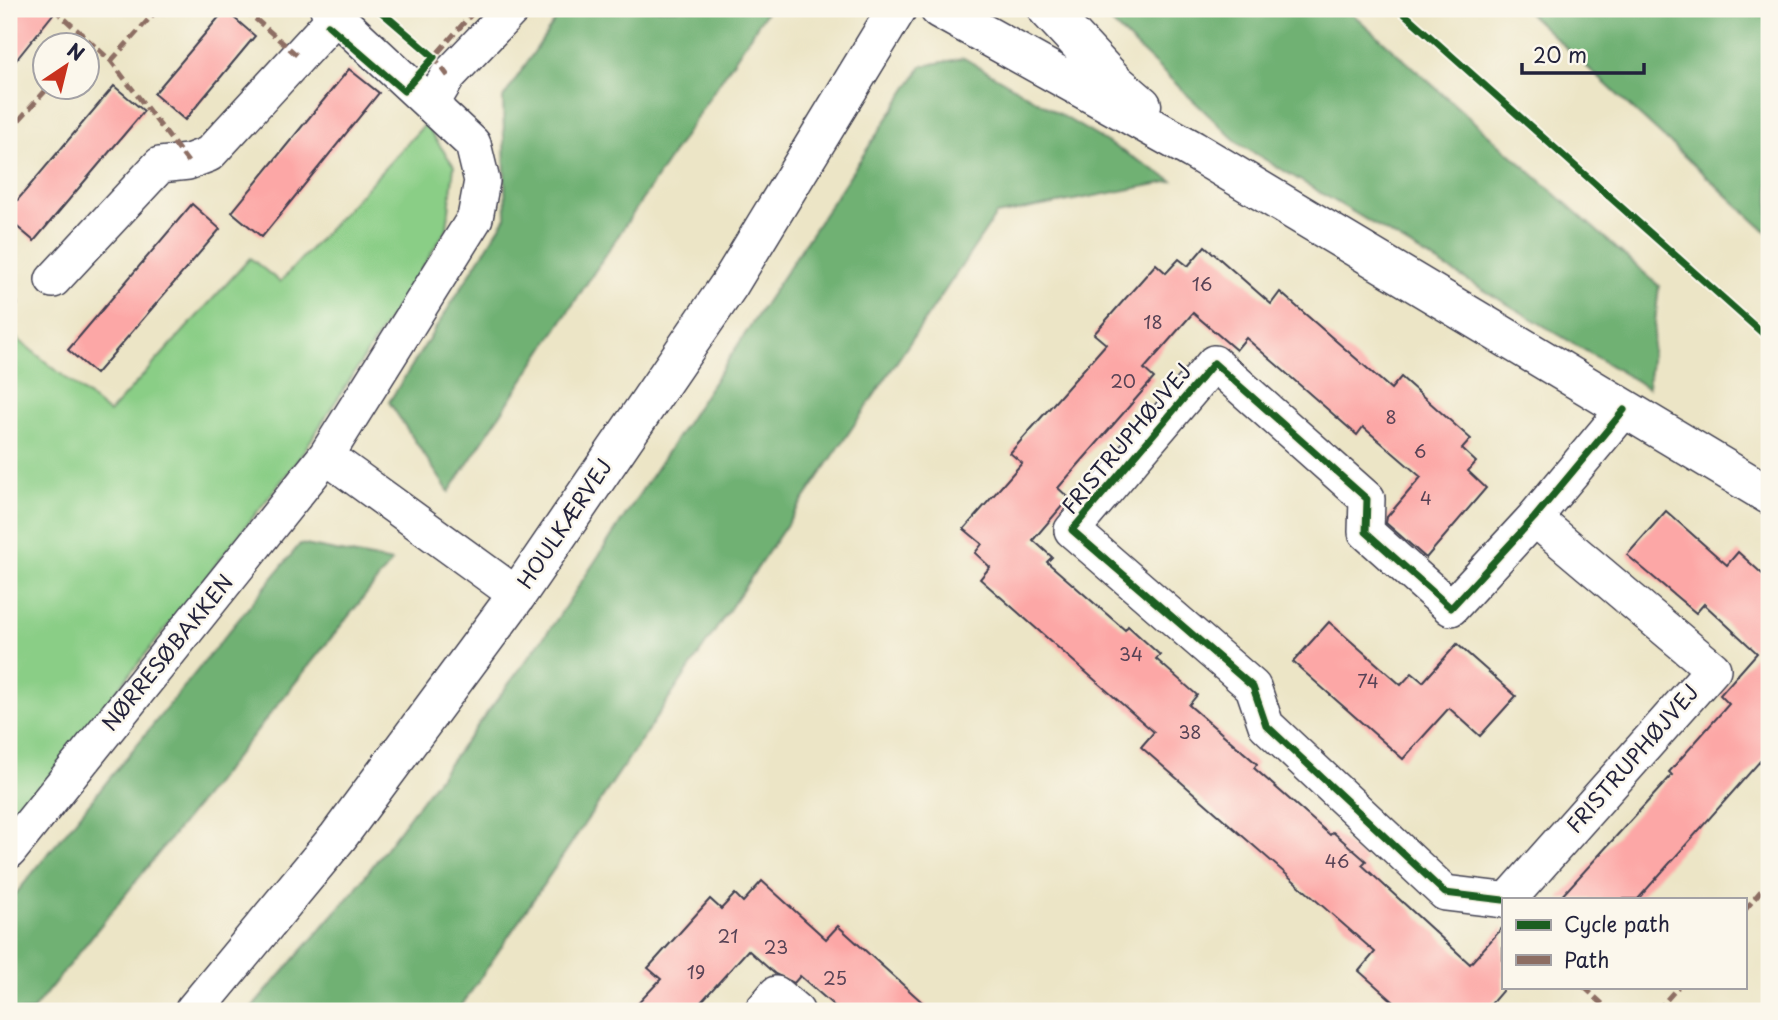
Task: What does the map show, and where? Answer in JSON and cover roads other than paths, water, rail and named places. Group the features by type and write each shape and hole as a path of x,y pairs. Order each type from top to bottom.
{"street":[{"path":"432,103 448,76 512,9"},
{"name":"HOULKÆRVEJ","path":"194,1011 338,837 517,595 729,285 897,9"},
{"path":"939,9 1193,150 1769,495"},
{"path":"1047,9 1114,80 1193,150"},
{"name":"NØRRESØBAKKEN","path":"9,851 326,456 475,218 482,181 473,144 332,12 209,153 188,162 160,165 53,280"},
{"name":"FRISTRUPHØJVEJ","path":"1502,900 1445,893 1266,725 1253,688 1072,530 1214,363 1367,499 1366,532 1451,608 1534,518 1624,410"},
{"path":"326,456 517,595"},
{"name":"FRISTRUPHØJVEJ","path":"1510,898 1713,669 1534,518"},
{"path":"762,1011 776,994 796,1011"}]}
